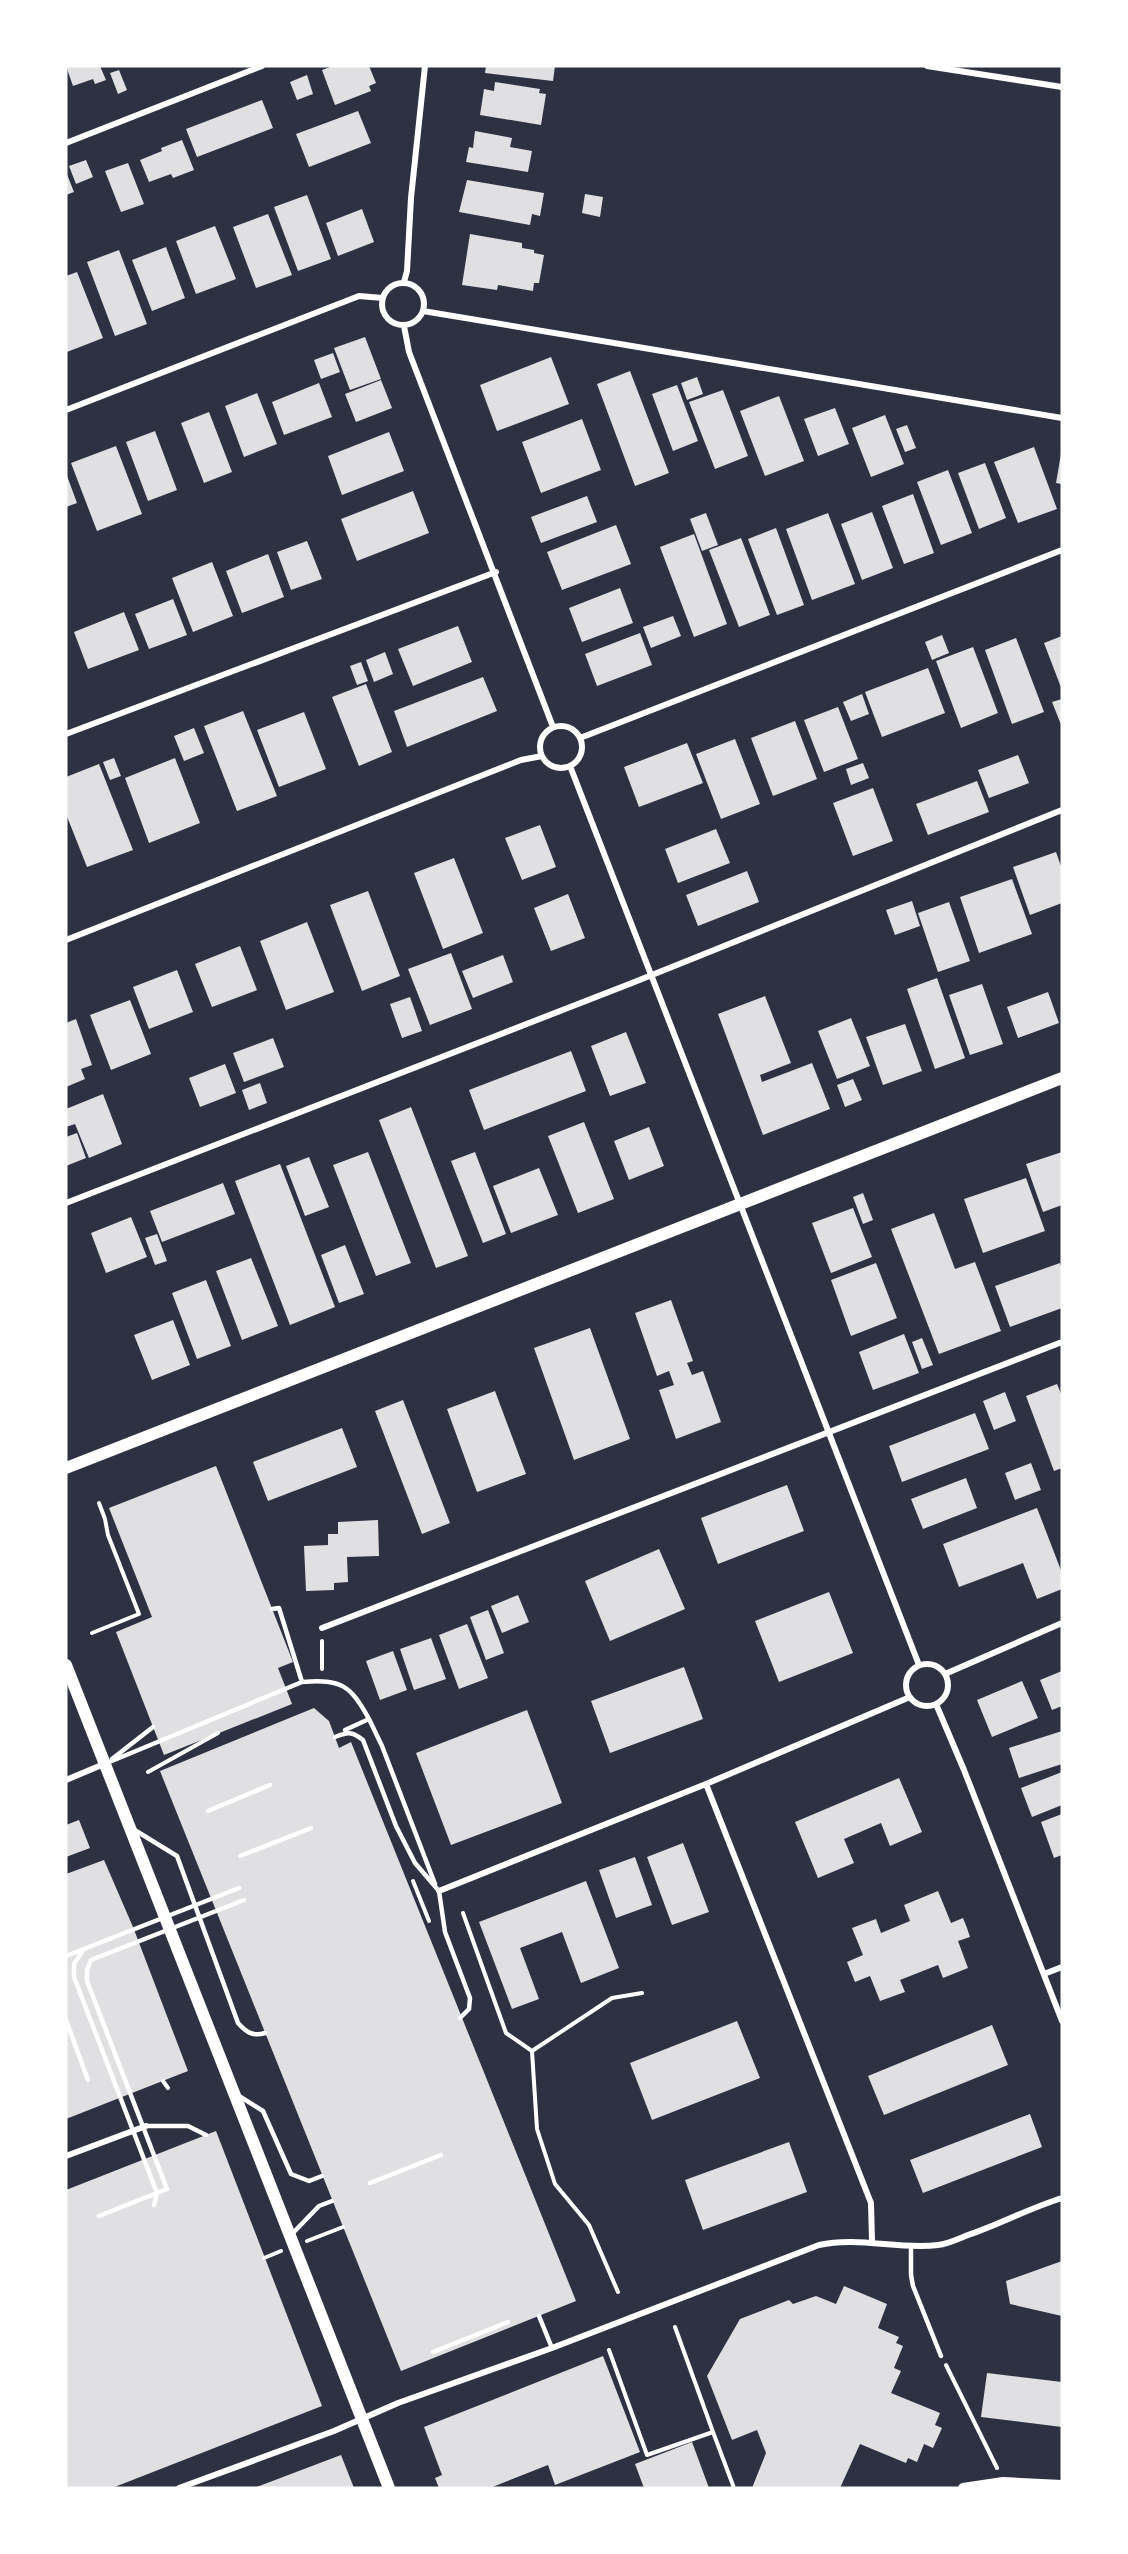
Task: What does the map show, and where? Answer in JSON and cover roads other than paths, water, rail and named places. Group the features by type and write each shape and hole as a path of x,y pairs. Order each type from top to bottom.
{"main road":[{"path":"66,1468 1062,1078"},
{"path":"66,1665 389,2488"}],"street":[{"path":"66,142 262,66"},
{"path":"404,282 407,271 411,198 425,66"},
{"path":"927,66 1062,87"},
{"path":"404,282 413,285 421,292 424,301 423,311 416,321 404,326 396,324 384,314 383,298 394,284 404,282"},
{"path":"66,410 359,296 383,298"},
{"path":"423,311 1062,418"},
{"path":"404,326 409,341 409,352 496,572 553,727"},
{"path":"580,738 1062,550"},
{"path":"66,734 496,572"},
{"path":"566,726 577,733 580,738 582,744 579,758 570,766 557,768 545,762 542,756 540,750 543,736 553,727 566,726"},
{"path":"66,940 520,760 542,756"},
{"path":"570,766 919,1665"},
{"path":"66,1203 1062,810"},
{"path":"322,1628 830,1434 1062,1342"},
{"path":"945,1674 1062,1623"},
{"path":"919,1665 935,1665 948,1680 946,1694 936,1704 922,1706 906,1691 907,1678 919,1665"},
{"path":"439,1891 706,1784 910,1697"},
{"path":"936,1704 1062,2021"},
{"path":"66,1780 105,1764"},
{"path":"706,1784 871,2203 872,2241"},
{"path":"1044,1974 1062,1967"},
{"path":"66,2156 146,2126"},
{"path":"179,2488 819,2245 837,2241 872,2241 911,2247 941,2245 1062,2198"},
{"path":"963,2488 1003,2482 1062,2485"}],"lane":[{"path":"272,1609 279,1608 302,1682"},
{"path":"105,1764 302,1682 322,1680 345,1685 357,1698 382,1746 424,1861 439,1891 445,1932 470,1998 470,2009 460,2018"},
{"path":"369,1719 334,1736 347,1732 357,1734 363,1740 396,1826 415,1863 439,1891"},
{"path":"105,1764 153,1727"},
{"path":"208,1810 270,1785"},
{"path":"129,1827 177,1856 238,2023 247,2033 258,2035 265,2033"},
{"path":"240,1856 311,1828"},
{"path":"66,1956 239,1888"},
{"path":"99,2216 167,2189 87,1981 87,1970 92,1960 244,1900"},
{"path":"84,1949 74,1965 74,1977 157,2193 154,2205"},
{"path":"66,2020 88,2080"},
{"path":"234,2093 263,2111 291,2174 309,2181 322,2176"},
{"path":"146,2126 188,2126 206,2136"},
{"path":"370,2183 441,2155"},
{"path":"290,2236 319,2206 332,2201"},
{"path":"911,2247 910,2275 913,2286 941,2356"},
{"path":"539,2316 552,2348"},
{"path":"434,2352 508,2322"}]}
